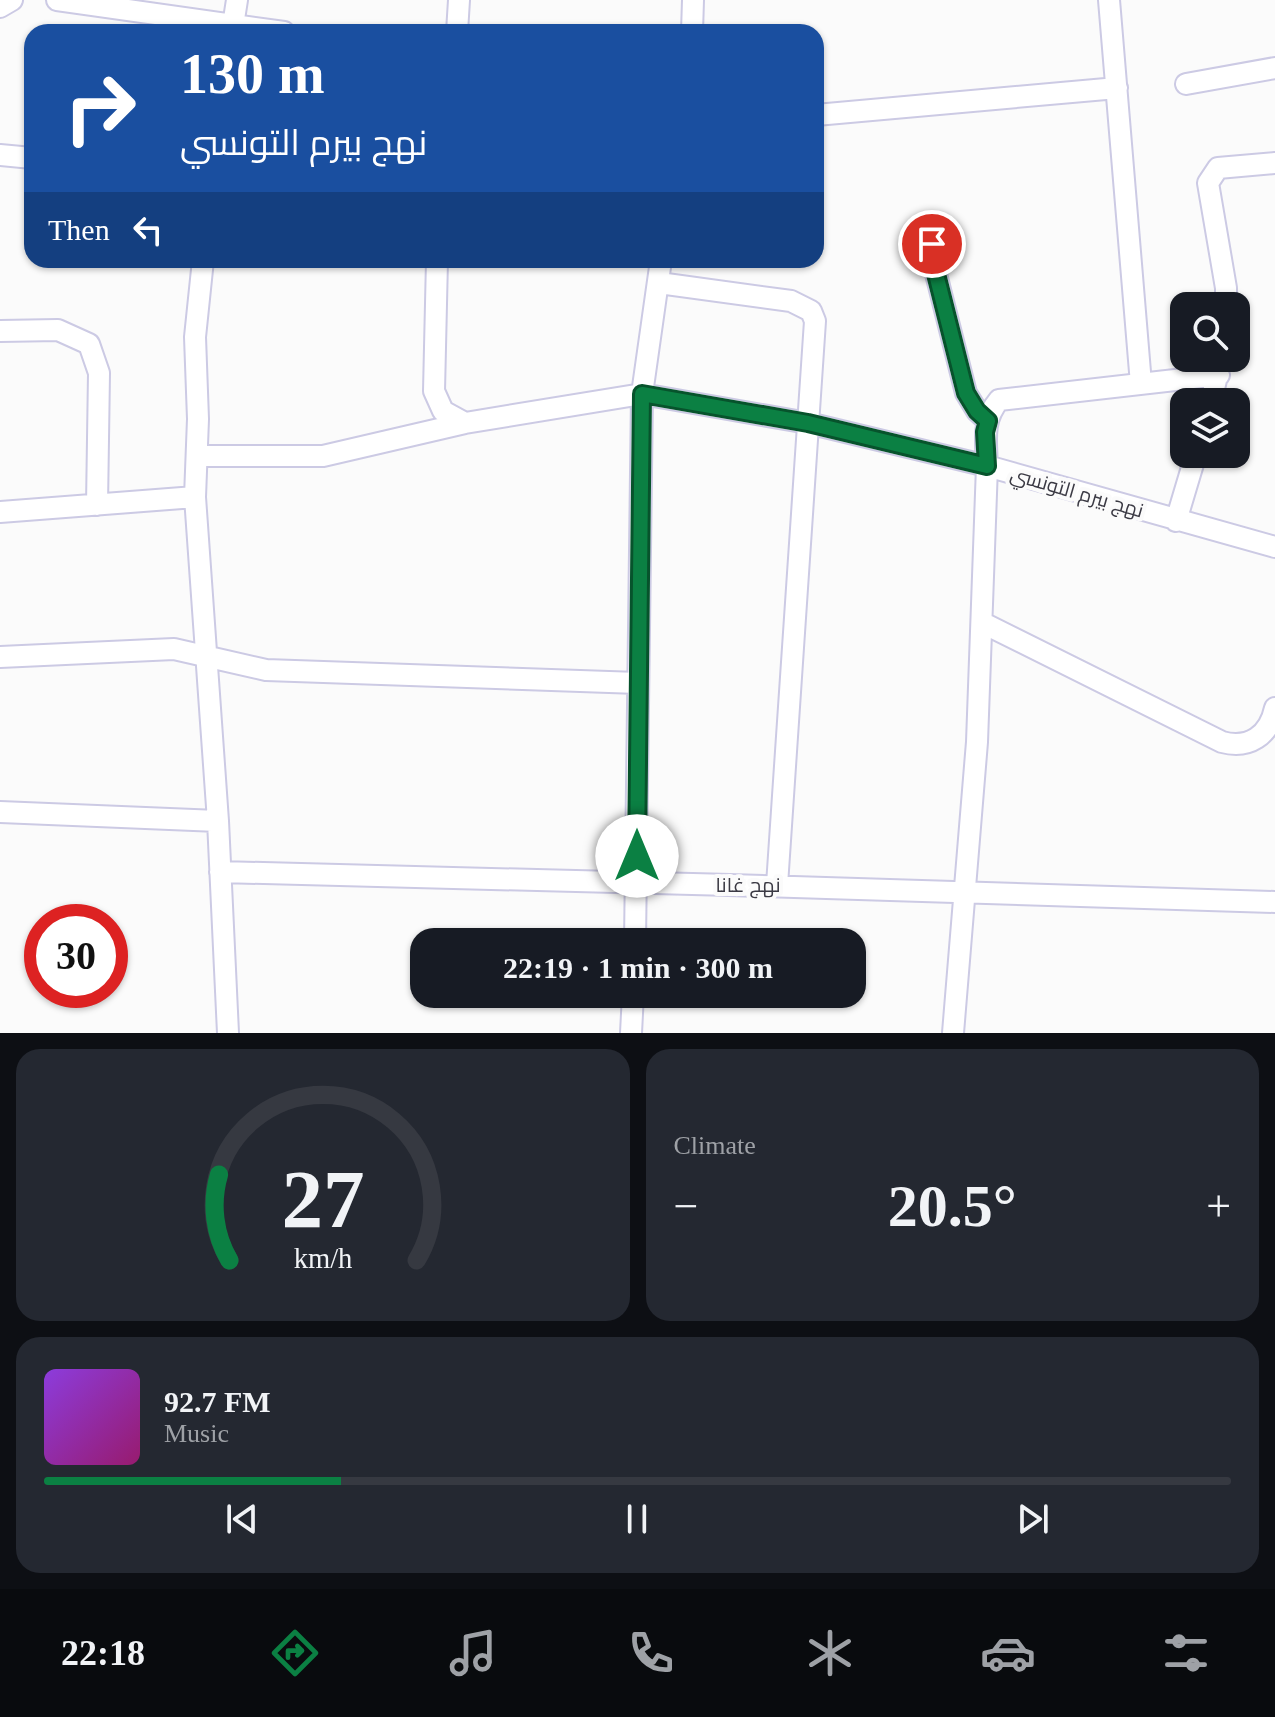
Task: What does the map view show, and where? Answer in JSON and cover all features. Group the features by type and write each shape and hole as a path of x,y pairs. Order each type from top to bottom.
{"street":[{"path":"0,7 12,0"},
{"path":"57,0 103,4 211,24"},
{"path":"234,24 237,0"},
{"path":"458,24 459,0"},
{"path":"692,24 693,0"},
{"path":"1109,0 1141,384"},
{"path":"1186,84 1275,68"},
{"path":"824,114 1117,88"},
{"path":"0,155 24,157"},
{"path":"1226,292 1208,183 1218,168 1275,163"},
{"path":"932,244 937,279 966,393 977,411 988,421"},
{"path":"202,268 195,337 195,497 218,821 228,1033"},
{"path":"437,268 434,391 443,411 465,423"},
{"path":"635,928 642,394 660,268"},
{"path":"659,283 791,301 811,311 815,321 777,885"},
{"path":"0,331 58,330 89,344 99,373 97,505"},
{"path":"953,1033 983,623 985,432 990,411 999,400 1141,384 1194,372"},
{"name":"نهج بيرم التونسي","path":"197,456 323,456 465,423 642,394 808,423 987,466 1275,547"},
{"path":"1176,521 1192,468"},
{"path":"0,512 195,497"},
{"path":"983,623 1222,742 1237,746 1252,742 1265,732 1275,708"},
{"path":"0,657 174,649 266,670 638,683"},
{"path":"0,812 218,821"},
{"name":"نهج غانا","path":"220,872 637,885 777,885 1275,902"},
{"path":"631,1033 632,1008"}],"route":[{"path":"637,856 642,394 808,423 987,466 985,432 988,421 977,411 966,393 935,270 932,244"}]}
